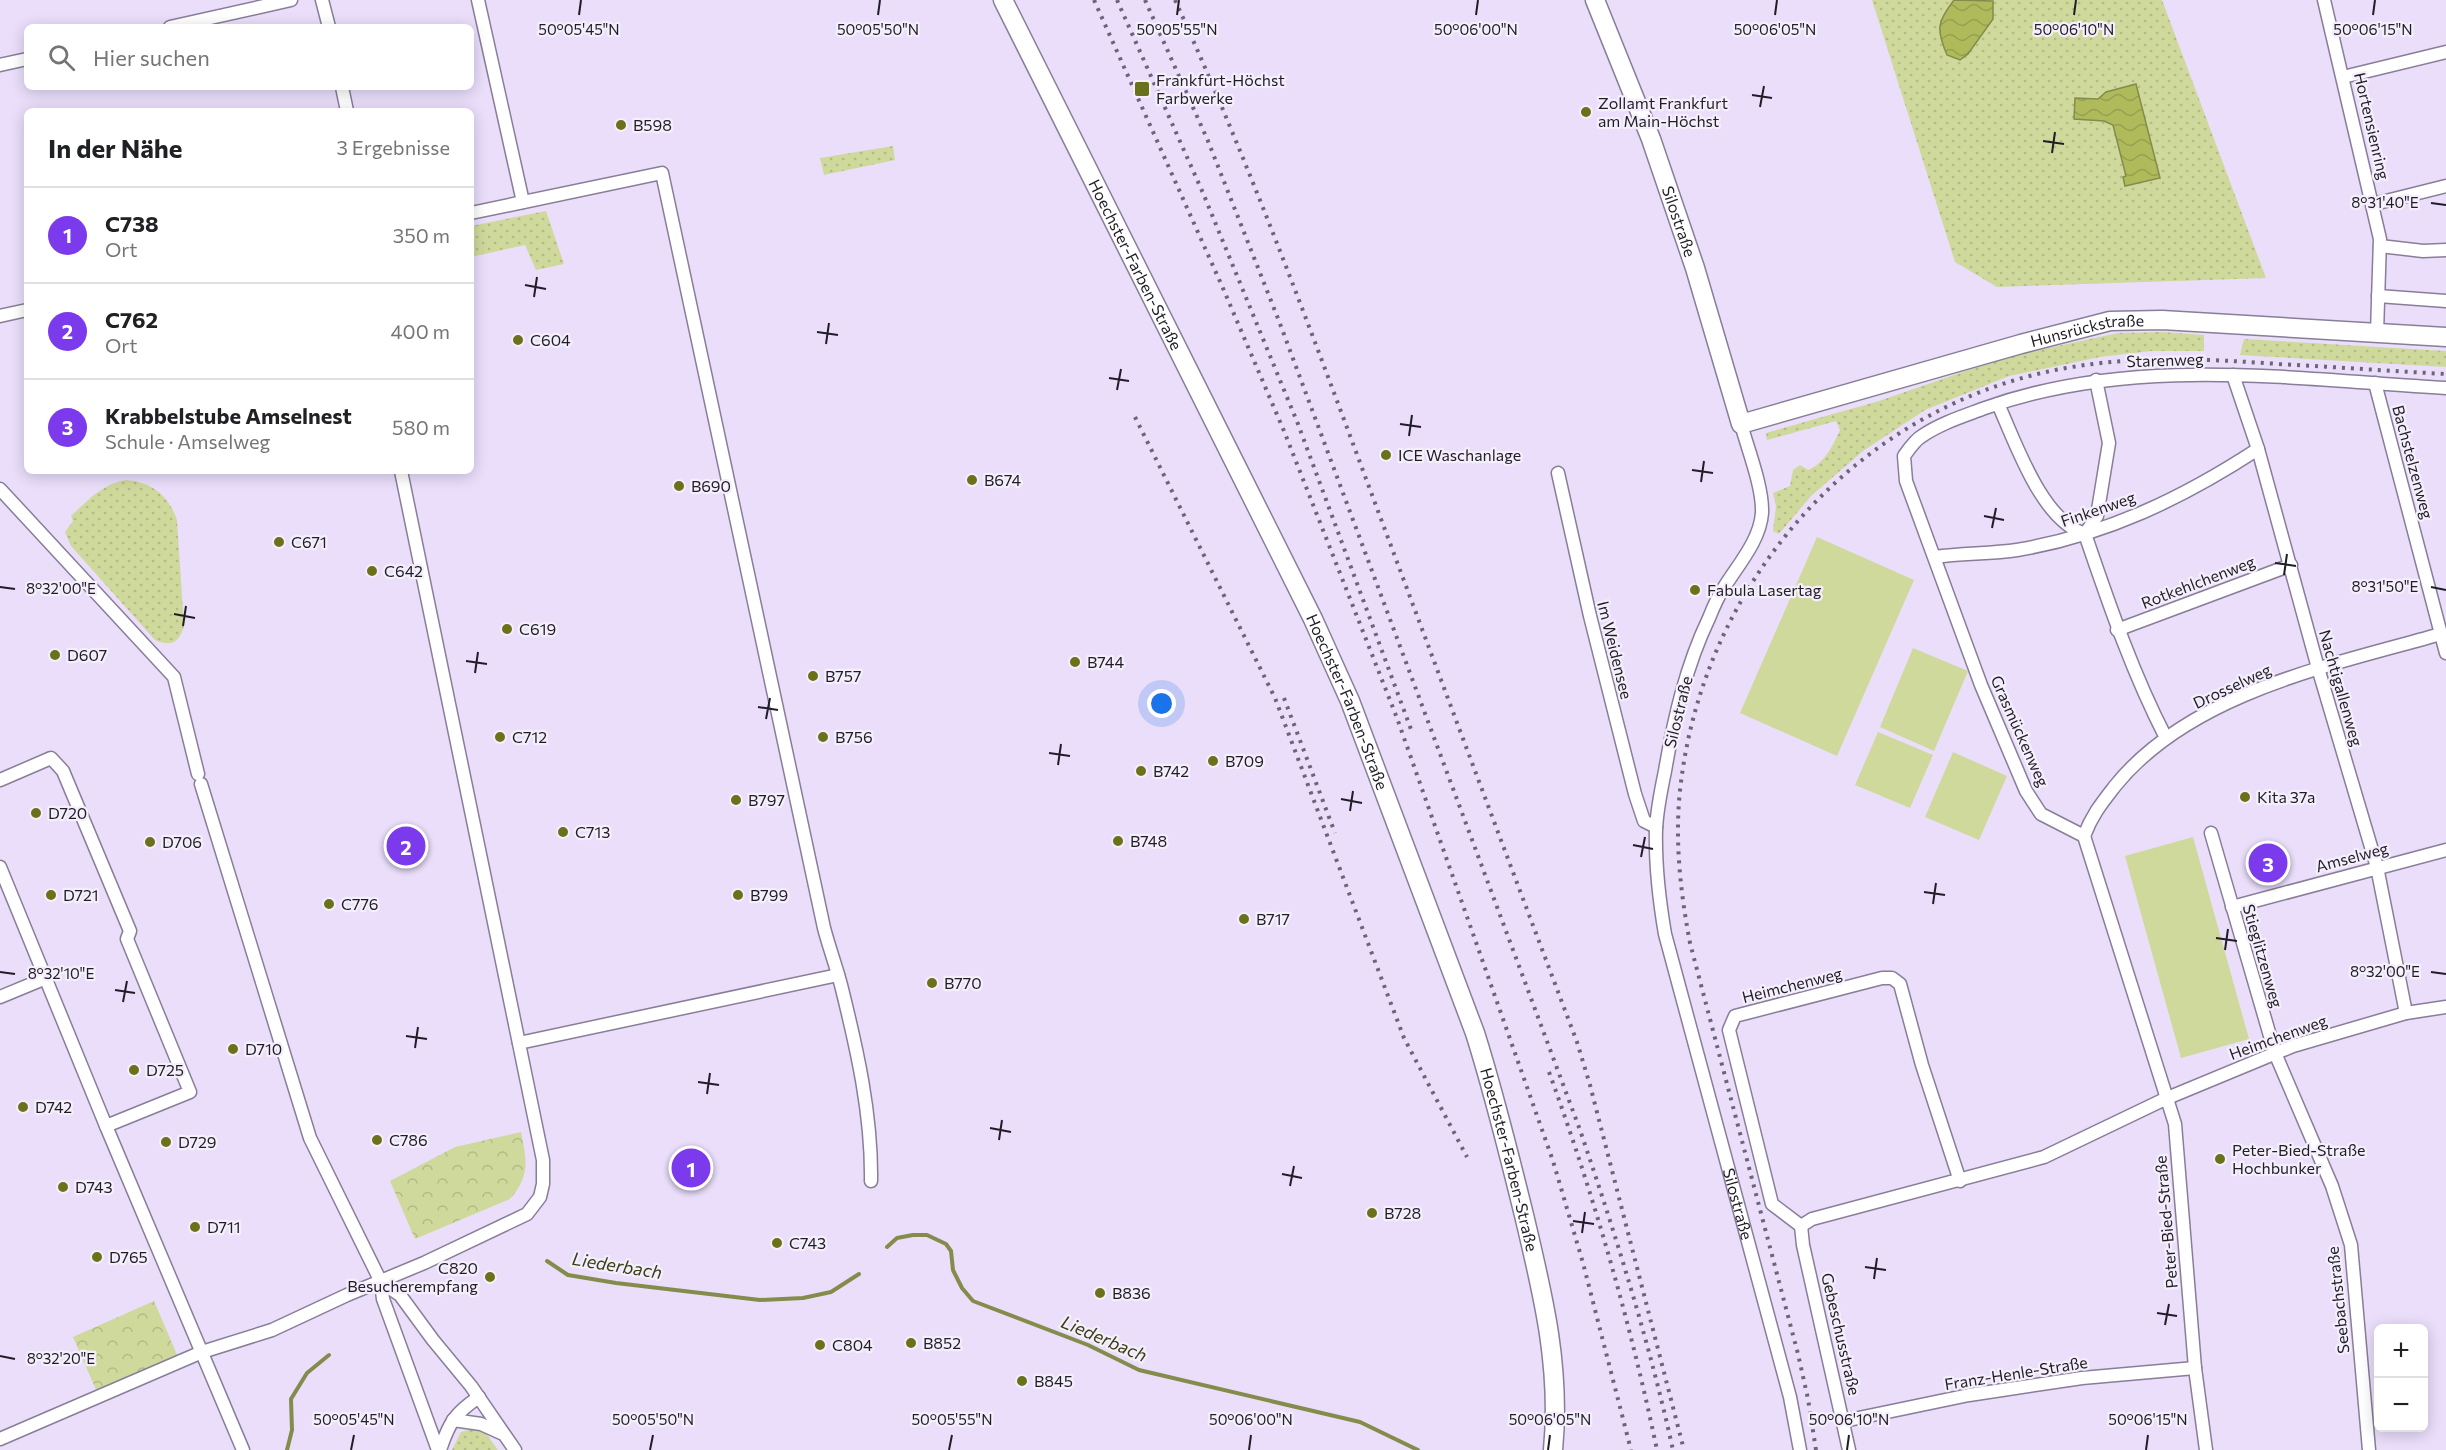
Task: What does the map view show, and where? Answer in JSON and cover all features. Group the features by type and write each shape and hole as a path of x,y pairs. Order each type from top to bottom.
{"main road":[{"name":"Hoechster-Farben-Straße","path":"1003,0 1308,608 1350,701 1475,1033 1490,1080 1544,1299 1549,1328 1556,1382 1553,1450"},
{"name":"Silostraße","path":"1595,0 1651,139 1695,268 1741,424"},
{"name":"Hunsrückstraße","path":"1741,424 2110,321 2162,320 2446,337"}],"street":[{"path":"183,24 291,0"},
{"path":"322,0 327,24"},
{"path":"478,0 524,202"},
{"name":"Hortensienring","path":"2324,0 2374,204 2380,246 2377,333"},
{"path":"2343,77 2446,52"},
{"path":"0,65 24,60"},
{"path":"343,90 346,108"},
{"path":"474,212 662,173 824,928 838,975 870,1130 871,1181"},
{"path":"2374,204 2446,186"},
{"path":"2380,246 2423,251 2446,250"},
{"path":"2379,296 2446,301"},
{"path":"0,316 24,311"},
{"name":"Starenweg","path":"1904,456 1921,436 1959,418 2042,390 2096,380 2156,374 2233,375 2446,388"},
{"name":"Nachtigallenweg","path":"2233,375 2258,449 2318,668 2377,867 2406,1013"},
{"path":"2085,534 2097,516 2109,443 2096,380"},
{"name":"Bachstelzenweg","path":"2375,383 2446,653"},
{"path":"1998,404 2030,473 2050,508 2068,526 2085,534 2117,630 2143,694 2166,738"},
{"name":"Silostraße","path":"1741,424 1760,497 1762,511 1760,522 1748,549 1721,592 1702,632 1687,672 1667,758 1656,827 1656,864 1665,933 1790,1397 1800,1450"},
{"name":"Finkenweg","path":"1935,557 2016,550 2085,534 2138,515 2201,486 2258,449"},
{"name":"Grasmückenweg","path":"1904,456 1906,481 1981,685 2026,791 2041,814 2084,836"},
{"name":"Im Weidensee","path":"1558,473 1590,616 1635,794 1644,821 1656,827"},
{"path":"0,1439 202,1353 272,1330 527,1214 535,1206 543,1184 543,1160 402,474"},
{"path":"0,489 174,677 200,779 310,1138 381,1282 383,1299 439,1450"},
{"name":"Rotkehlchenweg","path":"2117,630 2291,565"},
{"name":"Drosselweg","path":"2084,836 2091,816 2130,768 2166,738 2255,690 2318,668 2441,634"},
{"path":"0,780 51,758 63,771 130,931 127,939 190,1092 106,1126"},
{"name":"Stieglitzenweg","path":"2211,833 2275,1053"},
{"path":"2084,836 2165,1099"},
{"name":"Amselweg","path":"2232,907 2446,850"},
{"path":"0,867 106,1126 243,1450"},
{"path":"519,1043 838,975"},
{"path":"0,997 46,978"},
{"name":"Heimchenweg","path":"1960,1181 1922,1065 1900,984 1892,978 1882,978 1735,1016 1729,1030 1772,1204 1801,1226 1812,1219 1960,1181 2044,1157 2165,1099 2293,1046 2406,1013 2446,1007"},
{"name":"Seebachstraße","path":"2275,1053 2331,1186 2351,1245 2369,1450"},
{"name":"Peter-Bied-Straße","path":"2165,1099 2175,1124 2195,1368 2206,1450"},
{"name":"Gebeschusstraße","path":"1801,1226 1803,1245 1849,1450"},
{"path":"381,1282 400,1295 479,1397 515,1450"},
{"name":"Franz-Henle-Straße","path":"1844,1420 1969,1395 2071,1380 2195,1368"},
{"path":"439,1450 453,1420 462,1409 479,1397"},
{"path":"453,1420 481,1424 505,1436"}],"green space":[{"path":"1872,0 2162,0 2266,278 1997,287 1955,262"},
{"path":"893,146 895,160 824,175 820,158"},
{"path":"546,211 564,264 536,270 525,245 474,256 474,225"},
{"path":"2163,332 2204,335 2204,351 2151,351 2100,357 2009,376 1925,410 1863,451 1811,496 1779,534 1773,531 1776,506 1773,493 1790,486 1793,470 1800,465 1808,470 1819,463 1828,453 1840,430 1836,421 1767,440 1766,433 1879,401 2006,357 2118,333"},
{"path":"2244,339 2446,351 2446,367 2240,355"},
{"path":"126,480 144,484 158,492 174,511 177,520 184,626 180,636 174,642 166,643 155,640 71,546 65,532 73,521 71,516 90,499 110,485"},
{"path":"1817,537 1914,580 1837,756 1740,713"},
{"path":"1913,648 1968,671 1934,751 1880,727"},
{"path":"1878,732 1933,755 1910,808 1855,785"},
{"path":"1953,752 2007,776 1979,840 1925,817"},
{"path":"2193,837 2249,1039 2181,1058 2125,856"},
{"path":"521,1132 525,1151 524,1175 510,1199 415,1239 390,1181 455,1147"},
{"path":"154,1301 178,1357 97,1392 73,1337"},
{"path":"472,1429 484,1431 498,1450 452,1450 461,1432"}],"water":[{"path":"1954,0 1993,1 1993,19 1968,54 1960,60 1947,55 1940,32 1941,20"},
{"path":"2136,84 2160,178 2125,186 2123,177 2126,176 2113,125 2104,121 2074,119 2075,98 2098,99 2106,92"}],"waterway":[{"name":"Liederbach","path":"887,1247 897,1238 927,1235 946,1244 951,1251 953,1270 962,1288 973,1301 1088,1345 1139,1370 1360,1422 1418,1450"},
{"name":"Liederbach","path":"547,1261 568,1275 760,1300 803,1298 831,1292 859,1274"},
{"name":"Liederbach","path":"287,1450 292,1430 291,1399 307,1373 329,1355"}],"railway":[{"path":"1094,0 1284,431 1397,718 1553,1161 1583,1263 1631,1450"},
{"path":"1117,0 1203,193 1298,424 1412,732"},
{"path":"1145,0 1208,141 1279,321 1580,1130 1631,1289 1673,1450"},
{"path":"1175,0 1230,126 1281,254 1577,1042 1684,1450"},
{"path":"1816,1450 1798,1354 1690,943 1679,863 1678,822 1681,782 1696,707 1723,636 1760,571 1806,512 1861,461 1923,419 1992,388 2066,368 2120,361 2172,359 2446,374"},
{"path":"1135,417 1275,698 1404,1038 1467,1157"},
{"path":"1284,698 1335,833"},
{"path":"1549,1072 1610,1259 1657,1450"}],"place":[{"name":"Frankfurt-Höchst Farbwerke","path":"1142,89"},
{"name":"Zollamt Frankfurt am Main-Höchst","path":"1586,112"},
{"name":"B598","path":"621,125"},
{"name":"C604","path":"518,340"},
{"name":"ICE Waschanlage","path":"1386,455"},
{"name":"B674","path":"972,480"},
{"name":"B690","path":"679,486"},
{"name":"C671","path":"279,542"},
{"name":"C642","path":"372,571"},
{"name":"Fabula Lasertag","path":"1695,590"},
{"name":"C619","path":"507,629"},
{"name":"D607","path":"55,655"},
{"name":"B744","path":"1075,662"},
{"name":"B757","path":"813,676"},
{"name":"C712","path":"500,737"},
{"name":"B756","path":"823,737"},
{"name":"B709","path":"1213,761"},
{"name":"B742","path":"1141,771"},
{"name":"Kita 37a","path":"2245,797"},
{"name":"B797","path":"736,800"},
{"name":"D720","path":"36,813"},
{"name":"C713","path":"563,832"},
{"name":"B748","path":"1118,841"},
{"name":"D706","path":"150,842"},
{"name":"C762","path":"406,846"},
{"name":"Krabbelstube Amselnest","path":"2268,863"},
{"name":"D721","path":"51,895"},
{"name":"B799","path":"738,895"},
{"name":"C776","path":"329,904"},
{"name":"B717","path":"1244,919"},
{"name":"B770","path":"932,983"},
{"name":"D710","path":"233,1049"},
{"name":"D725","path":"134,1070"},
{"name":"D742","path":"23,1107"},
{"name":"C786","path":"377,1140"},
{"name":"D729","path":"166,1142"},
{"name":"Peter-Bied-Straße Hochbunker","path":"2220,1159"},
{"name":"C738","path":"691,1168"},
{"name":"D743","path":"63,1187"},
{"name":"B728","path":"1372,1213"},
{"name":"D711","path":"195,1227"},
{"name":"C743","path":"777,1243"},
{"name":"D765","path":"97,1257"},
{"name":"C820 Besucherempfang","path":"490,1277"},
{"name":"B836","path":"1100,1293"},
{"name":"B852","path":"911,1343"},
{"name":"C804","path":"820,1345"},
{"name":"B845","path":"1022,1381"}]}
